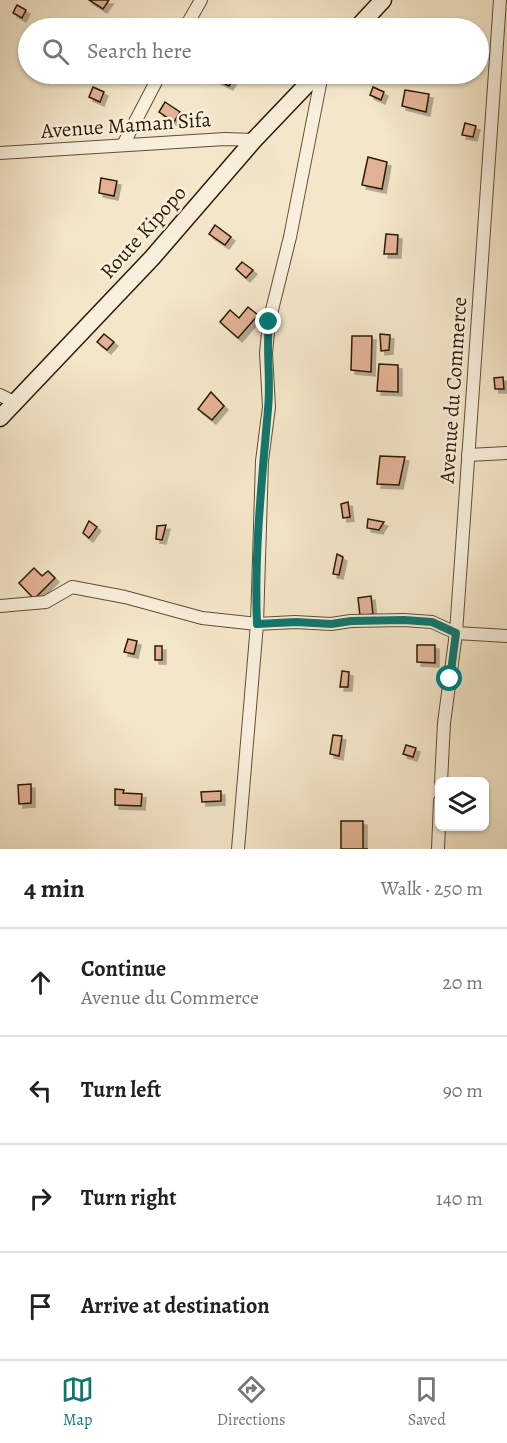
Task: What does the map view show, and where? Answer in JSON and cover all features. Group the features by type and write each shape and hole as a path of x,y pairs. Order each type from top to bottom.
{"main road":[{"path":"366,18 383,0"},
{"name":"Route Kipopo","path":"0,418 7,399 144,266 254,140 307,84"}],"street":[{"path":"191,18 201,0"},
{"name":"Avenue du Commerce","path":"441,777 444,723 456,633 500,0"},
{"path":"123,145 155,84"},
{"path":"238,849 257,624 262,461 269,407 269,371 266,353 269,322 290,237 320,84"},
{"name":"Avenue Maman Sifa","path":"0,153 254,140"},
{"path":"468,455 507,453"},
{"path":"0,606 46,602 72,587 125,597 202,618 257,624 296,622 331,624 351,621 404,620 432,622 456,633 507,636"},
{"path":"438,849 439,831"}],"building":[{"path":"89,0 109,0 103,9"},
{"path":"17,5 26,10 22,18 13,13"},
{"path":"93,87 104,92 100,102 89,97"},
{"path":"373,87 384,92 381,100 370,95"},
{"path":"405,90 429,94 426,112 402,106"},
{"path":"165,102 180,112 174,122 159,112"},
{"path":"465,123 476,126 473,137 462,135"},
{"path":"368,157 387,162 382,189 362,185"},
{"path":"101,178 117,181 114,196 99,193"},
{"path":"215,225 231,237 225,245 209,234"},
{"path":"386,234 398,235 397,254 384,254"},
{"path":"242,262 253,270 246,278 236,269"},
{"path":"248,307 258,315 238,338 220,322 230,310 239,318"},
{"path":"104,334 114,342 107,350 97,342"},
{"path":"380,334 390,335 389,350 381,351"},
{"path":"352,336 372,336 371,372 351,370"},
{"path":"379,364 398,365 398,392 377,391"},
{"path":"503,377 504,389 495,389 494,378"},
{"path":"211,392 224,406 212,420 198,409"},
{"path":"380,456 405,457 399,485 377,484"},
{"path":"348,502 350,517 343,518 341,504"},
{"path":"368,519 384,522 379,530 367,528"},
{"path":"89,521 97,527 89,538 83,533"},
{"path":"166,525 162,540 156,539 157,526"},
{"path":"337,554 343,557 339,575 333,574"},
{"path":"34,568 42,576 48,571 55,578 34,599 19,583"},
{"path":"371,596 373,614 360,616 358,598"},
{"path":"128,639 137,641 134,654 124,652"},
{"path":"417,645 435,645 435,663 417,662"},
{"path":"155,646 162,646 162,660 155,660"},
{"path":"342,671 349,672 348,687 340,687"},
{"path":"333,735 342,736 339,756 330,754"},
{"path":"406,745 416,748 413,757 403,754"},
{"path":"31,784 31,803 19,804 18,785"},
{"path":"115,789 124,790 123,793 142,794 141,806 115,805"},
{"path":"221,791 221,801 202,802 201,792"},
{"path":"341,821 363,821 363,849 341,849"}],"route":[{"path":"269,322 266,353 269,371 269,407 262,461 257,624 296,622 331,624 375,620 432,622 456,633 450,679"}]}
